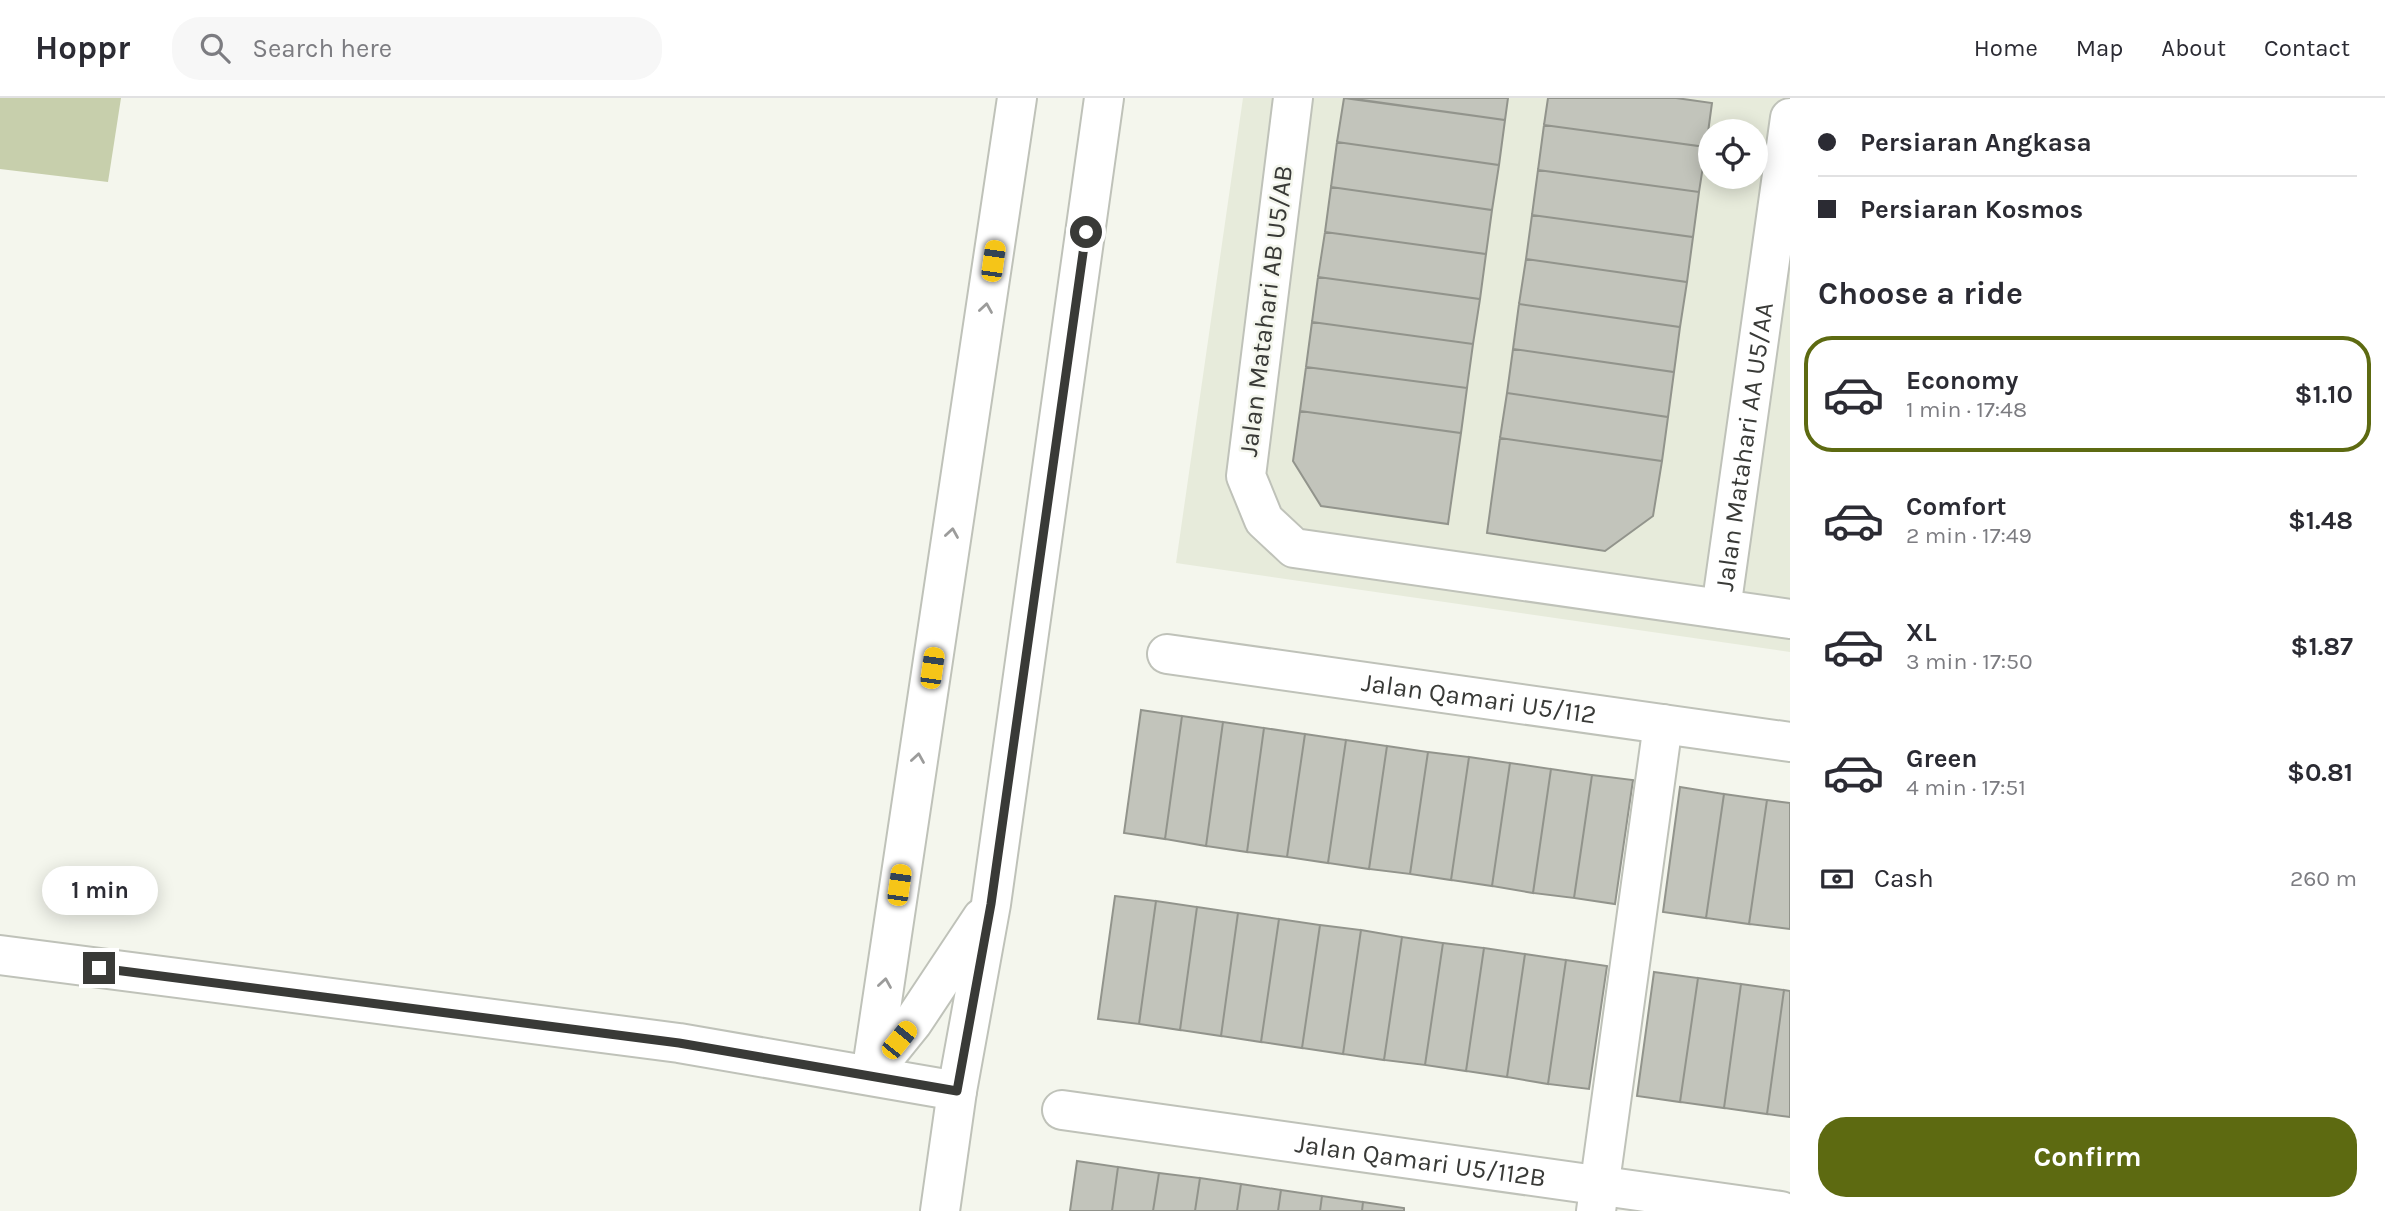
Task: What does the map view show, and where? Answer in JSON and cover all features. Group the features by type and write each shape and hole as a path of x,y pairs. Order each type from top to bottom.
{"street":[{"path":"871,1075 1017,98"},
{"path":"940,1211 957,1091 991,904 1104,98"},
{"name":"Jalan Matahari AB U5/AB","path":"1293,98 1246,476 1264,520 1294,548 1721,609"},
{"name":"Jalan Matahari AA U5/AA","path":"1721,609 1790,118"},
{"path":"1721,609 1790,619"},
{"name":"Jalan Qamari U5/112","path":"1167,654 1790,742"},
{"path":"1598,1198 1663,724"},
{"path":"871,1075 913,1022 991,904"},
{"path":"0,955 679,1043 957,1091"},
{"name":"Jalan Qamari U5/112B","path":"1062,1110 1598,1198 1781,1211"}],"shaded area":[{"path":"1243,98 1790,98 1790,652 1176,563"}],"green space":[{"path":"0,98 121,98 108,182 0,169"}],"building":[{"path":"1344,98 1505,120 1499,165 1337,142"},
{"path":"1348,98 1508,98 1505,120"},
{"path":"1548,98 1676,98 1712,103 1710,119 1698,119 1698,146 1544,125"},
{"path":"1544,125 1698,146 1699,189 1699,192 1538,170"},
{"path":"1337,142 1499,165 1492,210 1331,187"},
{"path":"1538,170 1699,192 1693,237 1532,215"},
{"path":"1331,187 1492,210 1486,254 1325,232"},
{"path":"1532,215 1693,237 1687,282 1526,259"},
{"path":"1325,232 1486,254 1480,299 1318,277"},
{"path":"1526,259 1687,282 1680,327 1519,304"},
{"path":"1318,277 1480,299 1473,344 1312,322"},
{"path":"1519,304 1680,327 1674,372 1513,349"},
{"path":"1312,322 1473,344 1467,388 1306,367"},
{"path":"1513,349 1674,372 1668,417 1507,393"},
{"path":"1306,367 1467,388 1461,433 1300,411"},
{"path":"1507,393 1668,417 1662,461 1500,438"},
{"path":"1300,411 1461,433 1448,524 1321,506 1293,461"},
{"path":"1500,438 1662,461 1653,516 1605,551 1487,533"},
{"path":"1141,710 1182,716 1165,839 1124,833"},
{"path":"1182,716 1223,722 1206,846 1165,839"},
{"path":"1223,722 1264,728 1247,852 1206,846"},
{"path":"1264,728 1305,734 1287,857 1247,852"},
{"path":"1305,734 1346,740 1328,863 1287,857"},
{"path":"1346,740 1387,746 1369,869 1328,863"},
{"path":"1387,746 1428,752 1410,874 1369,869"},
{"path":"1428,752 1469,757 1451,880 1410,874"},
{"path":"1469,757 1510,763 1492,886 1451,880"},
{"path":"1510,763 1551,769 1533,893 1492,886"},
{"path":"1551,769 1592,775 1574,898 1533,893"},
{"path":"1592,775 1633,780 1615,904 1574,898"},
{"path":"1680,787 1724,794 1706,918 1663,912"},
{"path":"1724,794 1767,800 1749,924 1706,918"},
{"path":"1767,800 1790,803 1790,929 1749,924"},
{"path":"1115,896 1156,901 1139,1024 1098,1019"},
{"path":"1156,901 1197,907 1180,1030 1139,1024"},
{"path":"1197,907 1238,913 1221,1036 1180,1030"},
{"path":"1238,913 1279,919 1261,1042 1221,1036"},
{"path":"1279,919 1320,925 1302,1048 1261,1042"},
{"path":"1320,925 1361,930 1343,1054 1302,1048"},
{"path":"1361,930 1402,937 1384,1060 1343,1054"},
{"path":"1402,937 1443,943 1425,1065 1384,1060"},
{"path":"1443,943 1484,948 1466,1071 1425,1065"},
{"path":"1484,948 1525,954 1507,1077 1466,1071"},
{"path":"1525,954 1566,960 1548,1084 1507,1077"},
{"path":"1566,960 1607,966 1589,1089 1548,1084"},
{"path":"1654,972 1698,978 1680,1102 1637,1096"},
{"path":"1698,978 1741,984 1724,1108 1680,1102"},
{"path":"1741,984 1784,990 1767,1114 1724,1108"},
{"path":"1784,990 1790,991 1790,1117 1767,1114"},
{"path":"1077,1161 1118,1167 1112,1211 1070,1211"},
{"path":"1118,1167 1159,1173 1153,1211 1112,1211"},
{"path":"1159,1173 1200,1178 1195,1211 1153,1211"},
{"path":"1200,1178 1241,1184 1237,1211 1195,1211"},
{"path":"1241,1184 1281,1190 1278,1211 1237,1211"},
{"path":"1281,1190 1322,1196 1320,1211 1278,1211"},
{"path":"1322,1196 1363,1202 1362,1211 1320,1211"},
{"path":"1363,1202 1404,1208 1404,1211 1362,1211"}],"route":[{"path":"99,968 679,1043 957,1091 991,904 1086,232"}]}
